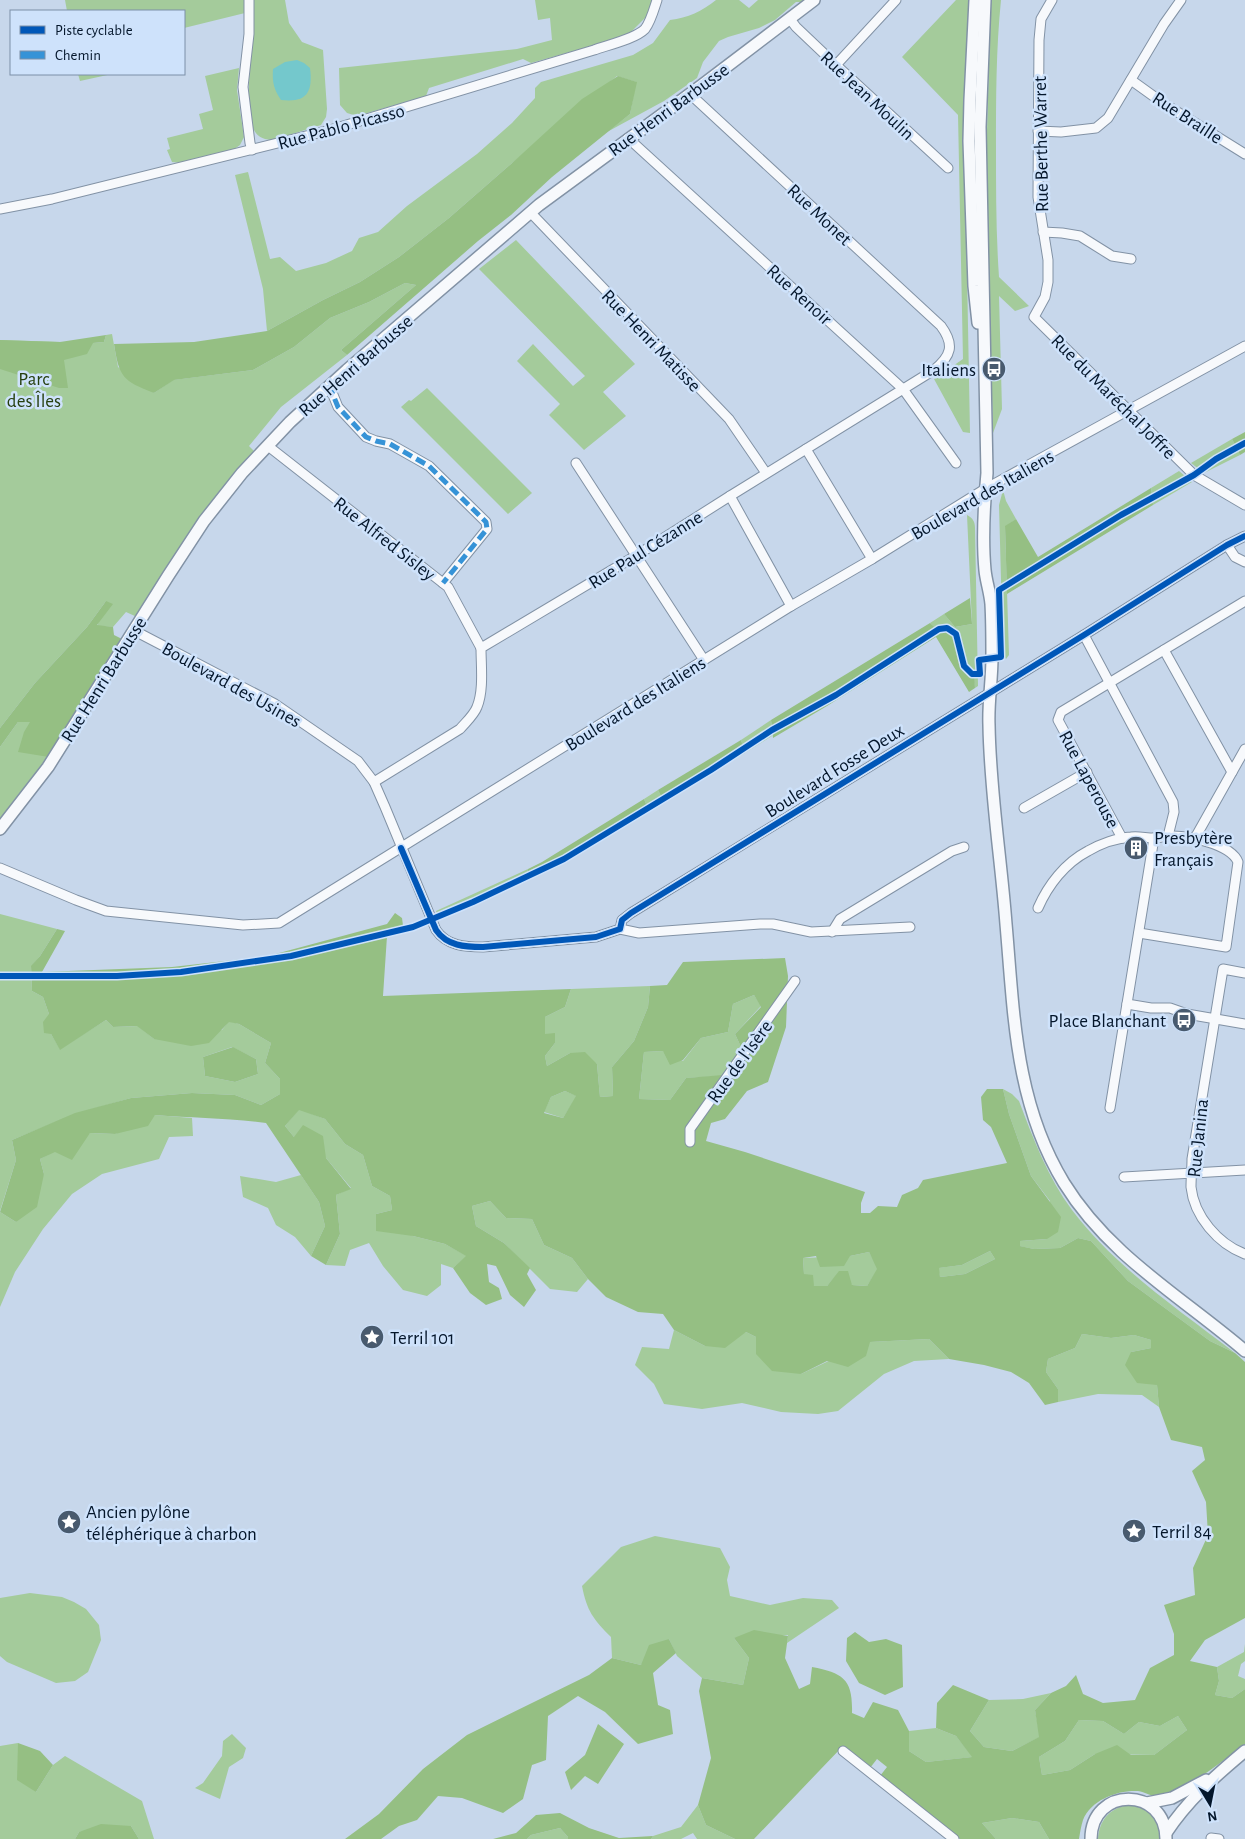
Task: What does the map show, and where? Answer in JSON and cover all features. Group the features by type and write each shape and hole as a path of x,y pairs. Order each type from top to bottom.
{"main road":[{"name":"Rue Henri Barbusse","path":"0,828 48,767 133,630 214,507 242,473 290,422 329,385 531,213 628,138 690,94 814,0"},
{"path":"975,0 970,140 976,316 983,347"},
{"path":"985,0 980,127 987,473 983,514 985,570 991,603 989,724 996,835 1006,915 1015,1029 1025,1089 1036,1126 1064,1182 1075,1200 1101,1231 1136,1266 1245,1351"},
{"path":"1166,1836 1181,1811 1218,1773 1245,1752"},
{"path":"1091,1839 1094,1822 1102,1809 1109,1804 1124,1799 1147,1803 1172,1798 1218,1773"},
{"path":"1147,1803 1160,1816 1166,1836"}],"street":[{"path":"250,0 249,34 243,87 252,150"},
{"name":"Rue Pablo Picasso","path":"0,209 52,199 330,130 630,38 644,29 652,15 657,0"},
{"path":"836,65 896,0"},
{"name":"Rue Berthe Warret","path":"1034,317 1045,297 1048,282 1048,260 1038,197 1038,131 1041,19 1052,0"},
{"path":"1038,131 1061,132 1096,128 1108,118 1181,0"},
{"name":"Rue Jean Moulin","path":"790,19 836,65 948,168"},
{"name":"Rue Braille","path":"1131,80 1163,103 1245,154"},
{"name":"Rue Monet","path":"690,94 941,326 948,336"},
{"name":"Rue Renoir","path":"628,138 903,389 956,463"},
{"name":"Rue Henri Matisse","path":"531,213 729,419 766,473"},
{"path":"1043,232 1062,232 1080,236 1112,256 1131,259"},
{"name":"Rue du Maréchal Joffre","path":"1034,317 1194,475 1245,505"},
{"name":"Rue Paul Cézanne","path":"481,648 637,555 934,370 944,362 949,351 948,336"},
{"name":"Boulevard des Italiens","path":"0,868 106,911 255,926 279,922 290,917 791,606 986,489 1245,346"},
{"path":"329,385 338,407 366,437 376,442 390,444 429,466 486,522 487,529 443,583"},
{"name":"Rue Alfred Sisley","path":"268,446 448,587 481,648"},
{"path":"806,449 872,559"},
{"path":"576,463 704,660"},
{"path":"730,496 791,606"},
{"name":"Boulevard Fosse Deux","path":"620,929 622,920 631,912 1084,635 1227,545 1245,536"},
{"path":"1227,545 1235,557 1245,562"},
{"path":"1110,682 1245,601"},
{"name":"Boulevard des Usines","path":"133,630 275,704 358,761 374,782 430,919 436,930 445,940 458,945 474,947 596,937 620,929"},
{"path":"1084,635 1173,802 1174,812 1168,836"},
{"path":"374,782 460,729 470,718 477,707 480,692 481,648"},
{"path":"1164,650 1232,772"},
{"name":"Rue Laperouse","path":"1110,682 1061,712 1058,720 1122,838"},
{"path":"1195,838 1245,749"},
{"path":"1024,808 1087,772"},
{"path":"1038,908 1045,892 1076,859 1094,848 1122,838 1168,836 1195,838 1224,849 1238,860 1226,947 1139,933"},
{"path":"1110,1108 1154,838"},
{"path":"832,932 840,919 952,851 964,847"},
{"path":"620,929 639,933 772,924 807,932 832,932 910,927"},
{"name":"Rue Janina","path":"1245,973 1223,969 1202,1088 1191,1172 1191,1188 1195,1202 1206,1225 1222,1242 1234,1250 1245,1254"},
{"name":"Rue de l'Isère","path":"690,1142 690,1129 795,981"},
{"path":"1127,1004 1152,1008 1170,1008 1187,1014 1245,1024"},
{"path":"1124,1177 1245,1170"},
{"path":"844,1751 954,1839"},
{"path":"1211,1838 1219,1839"}],"green space":[{"path":"65,0 245,0 245,13 185,28 185,10 67,10"},
{"path":"254,0 285,0 289,23 302,42 323,50 327,109 326,117 321,125 273,140 262,138 254,130 249,105 249,87"},
{"path":"535,0 652,0 647,16 627,36 531,63 523,59 429,88 426,96 357,116 347,113 340,105 339,68 517,49 552,40 550,18 538,20"},
{"path":"716,0 739,0 749,8 758,0 806,0 804,2 796,2 775,20 759,28 719,41 703,62 697,78 664,101 607,132 630,114 636,82 617,76 449,218 399,257 360,282 267,331 263,289 235,175 248,172 270,259 280,257 296,271 326,263 352,251 359,238 378,232 407,206 477,154 512,123 535,98 535,88 541,82 633,55 653,43 670,20 683,18"},
{"path":"956,0 971,0 965,165 970,433 963,432 934,379 963,359 958,115 902,57"},
{"path":"991,0 1001,0 997,55 996,111 996,212 999,277 1029,306 1015,311 999,296 1002,409 993,433 986,163"},
{"path":"239,68 237,90 244,137 240,145 233,150 181,163 172,162 167,150 170,149 167,138 203,129 199,114 213,110 205,76"},
{"path":"78,75 107,75 80,81"},
{"path":"516,240 635,364 603,392 626,416 584,450 549,415 560,404 517,361 533,344 573,386 585,376 479,269"},
{"name":"Parc des Îles","path":"405,283 416,285 341,350 347,355 281,407 249,446 256,453 137,617 126,612 113,627 97,626 106,601 87,627 35,683 0,728 0,340 93,343 104,342 106,335 112,334 118,367 154,393 173,380 253,370 294,347 330,318 369,302"},
{"path":"427,388 532,493 508,514 401,407"},
{"path":"1232,439 1240,455 1204,473 1191,463"},
{"path":"1179,471 1192,482 1153,505 1151,488"},
{"path":"1003,490 1006,501 1016,519 1005,527 1009,655 1006,659 1003,654 999,505"},
{"path":"967,515 972,519 975,526 978,686 975,688 973,676 965,671 947,631 940,632 930,623 944,614 955,627 972,624"},
{"path":"771,720 772,736 745,753 741,740"},
{"path":"18,722 30,722 49,757 0,823 0,747"},
{"path":"658,790 664,802 649,811 644,799"},
{"path":"528,869 526,881 439,920 436,911"},
{"path":"0,914 57,929 31,967 32,991 43,997 49,1014 51,1034 60,1049 106,1020 113,1027 138,1026 154,1039 222,1030 229,1021 239,1024 271,1043 265,1063 280,1079 280,1094 261,1105 235,1095 192,1093 131,1098 75,1114 12,1140 16,1160 0,1211","holes":["232,1047 256,1059 258,1074 235,1082 205,1076 203,1057"]},
{"path":"650,986 648,1007 634,1041 612,1067 613,1096 600,1097 597,1064 570,1053 547,1066 545,1056 555,1043 545,1034 545,1017 565,1007 571,989"},
{"path":"754,995 761,1006 735,1034 741,1047 723,1076 686,1078 670,1100 639,1099 644,1052 663,1051 683,1061 701,1038 728,1032 733,1004"},
{"path":"1003,1089 1019,1101 1048,1171 1063,1198 1089,1231 1108,1251 1149,1287 1235,1353 1210,1341 1128,1281 1091,1241 1078,1238 1060,1248 1034,1249 1019,1246 1020,1241 1047,1239 1050,1201 1031,1176 1009,1114"},
{"path":"565,1091 577,1096 563,1118 544,1112 551,1097"},
{"path":"299,1109 325,1119 345,1144 363,1155 372,1186 390,1196 392,1210 376,1214 413,1236 445,1244 467,1256 453,1268 441,1264 441,1285 427,1296 403,1290 383,1266 369,1243 350,1250 345,1266 326,1265 340,1234 336,1195 351,1188 326,1158 294,1137 285,1126"},
{"path":"155,1115 192,1118 193,1136 169,1137 159,1159 102,1174 72,1194 43,1229 15,1272 0,1307 0,1212 16,1222 44,1174 40,1159 90,1133 115,1134"},
{"path":"301,1175 319,1202 325,1226 311,1256 295,1237 276,1225 268,1208 243,1197 240,1176 276,1182"},
{"path":"490,1201 506,1218 532,1219 544,1245 572,1258 588,1279 577,1292 550,1289 504,1243 476,1226 472,1206"},
{"path":"990,1251 995,1259 965,1274 940,1277 938,1268 962,1265"},
{"path":"869,1252 878,1269 867,1286 852,1285 840,1271 827,1286 814,1286 804,1274 803,1258 850,1256"},
{"path":"674,1330 705,1346 746,1332 756,1337 801,1374 869,1342 929,1339 949,1359 914,1361 884,1374 838,1411 818,1414 781,1412 742,1403 702,1409 664,1404 654,1384 635,1365 642,1347 669,1349"},
{"path":"1082,1334 1111,1338 1134,1335 1151,1340 1151,1348 1131,1352 1157,1385 1159,1407 1142,1395 1098,1394 1058,1402 1058,1389 1046,1372 1048,1359 1075,1348"},
{"path":"655,1536 720,1548 730,1567 727,1580 730,1596 770,1605 803,1598 832,1600 839,1608 787,1643 788,1635 734,1638 749,1658 743,1685 702,1678 677,1656 669,1639 641,1665 612,1658 611,1637 592,1614 586,1602 582,1586 621,1547"},
{"path":"30,1593 62,1597 74,1602 86,1609 99,1625 101,1640 88,1672 75,1681 56,1683 7,1662 0,1656 0,1598"},
{"path":"1245,1644 1245,1661 1241,1664 1238,1676 1245,1679 1245,1689 1232,1698 1215,1695 1219,1681 1217,1667 1244,1652"},
{"path":"1051,1693 1035,1710 1040,1737 1012,1751 984,1747 970,1731 989,1700 1023,1699"},
{"path":"1178,1716 1187,1730 1154,1755 1095,1754 1070,1770 1042,1775 1039,1757 1065,1741 1079,1720 1103,1721 1124,1734 1139,1722 1160,1726"},
{"path":"936,1728 956,1736 973,1757 926,1762 909,1751 909,1731"},
{"path":"232,1734 246,1748 243,1758 229,1767 220,1799 195,1788 203,1783 222,1756 223,1741"},
{"path":"18,1743 19,1757 36,1792 53,1765 65,1756 142,1801 154,1839 139,1839 131,1826 79,1832 75,1839 0,1839 0,1746"},
{"path":"698,1805 706,1825 735,1839 697,1839 693,1833 681,1839 651,1839 653,1836 681,1827"},
{"path":"1128,1805 1141,1808 1151,1815 1158,1826 1161,1839 1098,1839 1101,1826 1107,1816 1116,1809"},
{"path":"1012,1818 1039,1822 1049,1839 996,1839 982,1823"},
{"path":"560,1828 568,1839 527,1839 531,1835"}],"shaded area":[{"path":"297,60 310,68 309,89 302,98 297,100 281,100 274,86 273,69 285,62"},
{"path":"618,76 637,82 630,114 552,177 511,215 478,241 347,355 341,350 416,285 405,283 369,302 330,318 294,347 253,370 174,380 154,393 135,385 124,376 118,364 114,344 194,342 267,331 360,282 399,257 449,218 582,99"},
{"path":"106,335 104,342 93,343 87,354 64,360 68,388 59,388 0,369 0,340 60,342"},
{"path":"1245,432 1245,452 1240,455 1232,439"},
{"path":"1151,488 1153,505 1007,594 1005,526 1016,519 1038,557"},
{"path":"970,598 972,624 955,627 944,614"},
{"path":"106,601 113,604 97,625 113,627 114,635 122,639 49,757 18,752 24,732 30,722 18,722 0,747 0,728 35,683 87,627"},
{"path":"930,623 940,632 947,631 953,634 965,671 969,675 974,676 975,688 969,692 936,637 773,738 771,720"},
{"path":"741,740 745,753 664,802 658,790"},
{"path":"644,799 649,811 565,861 526,881 528,869"},
{"path":"395,913 402,918 404,933 387,936 383,996 571,989 565,1007 545,1017 545,1034 555,1033 555,1043 545,1056 547,1066 570,1053 585,1052 597,1064 600,1097 613,1096 612,1067 634,1041 648,1007 650,986 667,985 683,962 785,958 788,976 786,1027 768,1082 747,1091 725,1119 711,1123 706,1141 865,1192 861,1203 861,1213 870,1213 878,1206 897,1207 902,1195 918,1188 923,1180 1007,1163 991,1127 983,1120 981,1097 987,1089 1003,1089 1009,1114 1031,1176 1061,1217 1058,1232 1047,1239 1020,1241 1020,1246 1034,1249 1060,1248 1078,1238 1091,1241 1128,1281 1210,1341 1235,1353 1245,1362 1245,1618 1205,1640 1190,1661 1217,1667 1219,1681 1215,1695 1232,1698 1245,1689 1245,1744 1196,1780 1164,1796 1157,1797 1138,1791 1130,1791 1113,1794 1098,1802 1087,1813 1082,1822 1079,1839 1049,1839 1039,1822 1012,1818 982,1823 996,1839 960,1839 880,1776 887,1767 877,1759 870,1768 842,1747 754,1839 735,1839 706,1825 698,1805 711,1758 699,1691 702,1678 743,1685 749,1658 734,1638 754,1630 788,1636 785,1658 799,1689 810,1684 812,1667 823,1669 839,1675 848,1686 851,1693 852,1713 864,1718 873,1702 898,1710 909,1731 909,1751 926,1762 972,1757 956,1736 936,1728 937,1703 953,1685 989,1700 970,1731 984,1747 1012,1751 1039,1737 1035,1710 1051,1693 1066,1686 1076,1675 1083,1694 1103,1703 1135,1700 1150,1668 1174,1655 1174,1634 1164,1605 1195,1595 1193,1568 1208,1535 1206,1502 1192,1471 1205,1460 1202,1447 1171,1440 1159,1407 1157,1385 1137,1383 1125,1365 1131,1352 1151,1348 1151,1340 1134,1335 1111,1338 1082,1334 1075,1348 1048,1359 1046,1372 1058,1389 1058,1402 1045,1405 1029,1383 1011,1372 949,1359 929,1339 870,1342 866,1356 848,1367 827,1361 801,1374 772,1371 756,1354 756,1337 746,1332 725,1348 705,1346 674,1330 663,1314 638,1312 606,1297 588,1279 572,1258 544,1245 532,1219 506,1218 490,1201 472,1206 476,1226 504,1243 530,1268 527,1274 536,1290 524,1307 510,1295 496,1266 487,1264 489,1282 499,1288 502,1299 486,1305 470,1293 453,1268 466,1256 445,1244 413,1236 376,1231 376,1214 392,1210 390,1196 372,1186 363,1155 345,1144 325,1119 299,1110 285,1126 294,1137 303,1125 323,1136 326,1158 351,1189 336,1195 340,1234 326,1265 311,1256 325,1226 319,1202 266,1123 155,1115 148,1126 115,1134 90,1133 72,1160 55,1152 40,1159 44,1174 37,1207 16,1222 0,1212 16,1160 12,1140 75,1113 131,1098 192,1093 235,1095 261,1105 280,1094 280,1079 265,1063 271,1043 239,1024 229,1022 209,1043 191,1046 154,1039 137,1026 113,1027 106,1020 60,1050 51,1034 44,1033 43,1022 49,1014 43,997 32,991 31,966 40,956 57,929 65,931 42,972 172,967 268,956 387,924","holes":["754,995 761,1007 735,1034 741,1047 723,1075 686,1078 670,1100 639,1099 644,1052 663,1051 670,1065 683,1060 701,1038 728,1032 733,1004","565,1091 576,1096 563,1118 544,1113 551,1097","990,1251 995,1259 965,1274 940,1277 939,1268 962,1265","869,1252 877,1269 867,1286 852,1285 848,1271 839,1271 827,1286 814,1286 813,1275 804,1274 803,1258 816,1256 820,1267 844,1266 850,1256","1178,1716 1187,1730 1154,1755 1131,1755 1117,1745 1095,1754 1070,1770 1042,1775 1039,1757 1065,1741 1079,1720 1103,1721 1124,1734 1139,1722 1160,1726"]},
{"path":"233,1047 256,1059 258,1074 235,1082 205,1076 203,1057"},
{"path":"855,1632 869,1642 886,1639 902,1645 903,1687 885,1695 859,1683 846,1661 847,1638"},
{"path":"669,1639 676,1653 653,1673 658,1705 670,1710 673,1734 638,1744 605,1712 578,1696 548,1716 546,1760 532,1765 523,1799 503,1813 462,1798 438,1796 417,1820 399,1826 381,1839 345,1839 379,1814 423,1769 467,1735 589,1675 612,1658 641,1665 649,1645"},
{"path":"598,1724 624,1744 598,1784 585,1776 571,1790 565,1772 585,1755"},
{"path":"18,1743 40,1751 53,1765 36,1792 17,1780"},
{"path":"560,1813 589,1828 619,1838 653,1836 651,1839 568,1839 560,1828 531,1835 527,1839 493,1839 516,1833 536,1815"},
{"path":"101,1824 131,1826 139,1839 75,1839 79,1832"}],"marked path":[{"path":"329,385 338,407 366,437 390,444 429,466 486,522 487,529 443,583"}],"cycle path":[{"path":"0,976 117,976 181,972 291,956 413,927 473,902 564,859 711,770 772,730 836,695 939,629 947,628 956,634 964,666 972,674 980,674 979,660 1001,657 999,590 1121,515 1194,475 1216,459 1245,443"},
{"path":"401,848 436,930 451,942 463,946 483,947 596,937 620,929 622,920 631,913 1227,545 1245,536"}],"place":[{"name":"Italiens","path":"994,369"},
{"name":"Presbytère Français","path":"1136,848"},
{"name":"Place Blanchant","path":"1184,1020"},
{"name":"Terril 101","path":"372,1337"},
{"name":"Ancien pylône téléphérique à charbon","path":"69,1522"},
{"name":"Terril 84","path":"1134,1531"}]}
